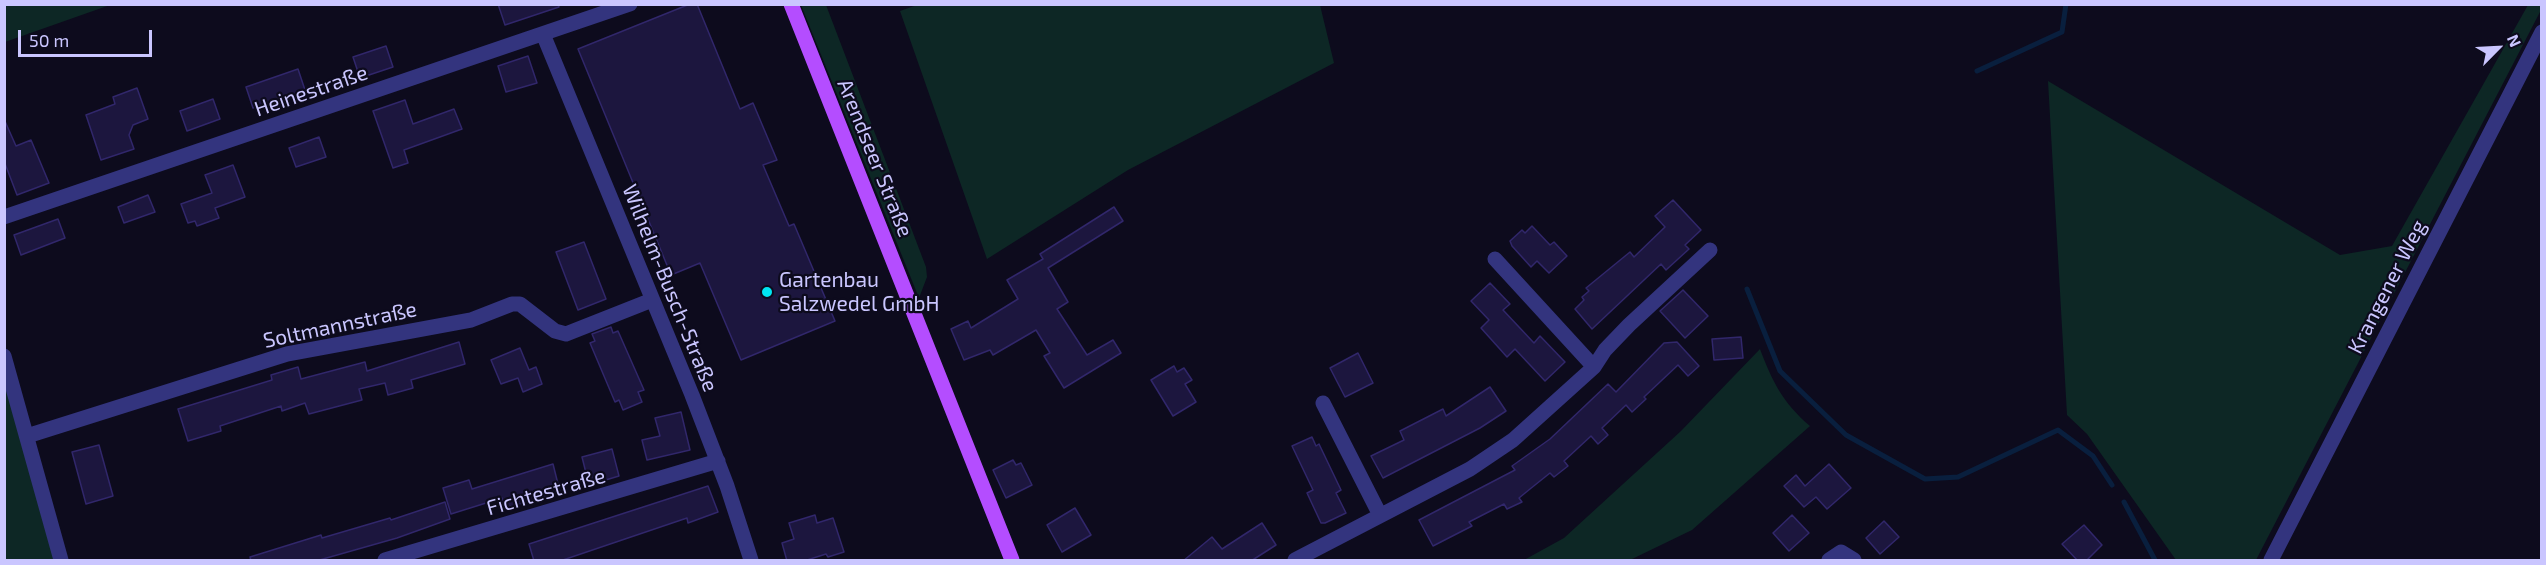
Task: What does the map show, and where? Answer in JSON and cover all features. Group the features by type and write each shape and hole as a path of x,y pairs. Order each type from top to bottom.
{"main road":[{"name":"Arendseer Straße","path":"791,4 1012,561"}],"street":[{"name":"Heinestraße","path":"4,217 630,4"},
{"name":"Krangener Weg","path":"2271,561 2541,32"},
{"name":"Wilhelm-Busch-Straße","path":"543,34 718,461 751,561"},
{"path":"1295,561 1457,477 1495,453 1539,418 1594,367 1605,350 1629,325 1710,250"},
{"path":"1495,259 1594,367"},
{"name":"Soltmannstraße","path":"27,436 287,354 471,320 512,304 519,304 555,331 566,334 652,300"},
{"path":"4,356 61,561"},
{"path":"1323,403 1380,515"},
{"name":"Fichtestraße","path":"385,561 718,461"},
{"path":"1829,561 1841,552 1854,561"}],"green space":[{"path":"5,4 110,4 110,5 5,42"},
{"path":"801,5 826,5 926,267 927,277 919,298"},
{"path":"917,5 1320,5 1334,63 1128,170 987,259 900,11"},
{"path":"2528,5 2541,5 2541,10 2256,560 2176,560 2087,434 2067,415 2048,81 2340,255 2392,246"},
{"path":"1760,349 1779,391 1792,409 1810,426 1692,530 1630,560 1524,560 1564,538 1681,431"},
{"path":"4,379 56,560 5,560"}],"building":[{"path":"498,4 558,4 559,7 505,25"},
{"path":"690,4 697,4 740,109 753,103 777,160 763,165 789,226 794,224 835,321 741,360 700,263 671,275 578,49"},
{"path":"386,46 393,67 360,78 353,57"},
{"path":"528,56 537,83 506,92 498,66"},
{"path":"298,69 305,90 253,108 246,87"},
{"path":"137,88 148,119 133,125 129,135 134,149 101,160 86,115 115,104 113,97"},
{"path":"213,99 220,119 187,131 180,111"},
{"path":"405,100 413,124 454,109 462,129 404,150 408,163 393,168 373,111"},
{"path":"4,119 16,146 31,140 49,183 17,195 4,161"},
{"path":"319,137 326,157 296,167 289,148"},
{"path":"233,165 245,197 215,208 219,218 197,226 195,221 188,223 181,204 212,193 205,175"},
{"path":"148,195 155,212 124,223 118,207"},
{"path":"1673,200 1701,230 1685,245 1689,249 1666,270 1661,264 1592,329 1575,309 1584,300 1582,297 1589,291 1586,288 1630,252 1634,257 1665,227 1655,216"},
{"path":"1114,207 1123,221 1048,268 1068,302 1057,309 1087,355 1113,340 1121,353 1064,388 1044,356 1050,353 1036,330 993,355 990,350 964,360 951,329 968,321 971,328 1018,299 1007,280 1043,259 1040,254"},
{"path":"58,219 65,238 21,255 14,235"},
{"path":"1532,226 1550,245 1554,242 1567,256 1549,273 1537,261 1531,267 1510,241 1522,230 1525,233"},
{"path":"584,242 606,299 578,310 556,252"},
{"path":"1490,283 1510,304 1503,310 1534,343 1540,336 1565,362 1545,381 1515,349 1507,357 1481,328 1489,320 1471,301"},
{"path":"1683,290 1708,316 1685,338 1660,311"},
{"path":"611,327 613,333 618,331 644,390 638,392 642,402 623,410 619,400 615,402 590,343 595,341 592,334"},
{"path":"1741,337 1743,358 1714,360 1712,339"},
{"path":"459,342 465,364 411,380 413,388 388,395 385,383 359,389 362,400 309,414 305,403 282,411 281,406 220,426 221,431 188,441 178,409 272,380 271,375 298,367 301,379 365,362 367,371"},
{"path":"1677,342 1699,366 1688,376 1678,365 1644,397 1646,399 1632,412 1626,405 1602,428 1608,435 1598,444 1591,436 1564,461 1568,466 1554,477 1550,473 1519,498 1522,502 1507,509 1504,504 1469,522 1472,526 1433,546 1419,520 1515,470 1512,466 1550,439 1608,384 1616,392 1664,343"},
{"path":"520,348 529,370 536,367 542,384 523,392 518,378 501,384 491,360"},
{"path":"1358,353 1373,383 1345,397 1330,368"},
{"path":"1174,366 1177,372 1184,368 1192,380 1185,384 1196,402 1173,416 1151,380"},
{"path":"1490,387 1506,411 1480,428 1383,478 1371,456 1404,440 1400,431 1443,409 1446,416"},
{"path":"681,412 690,450 647,460 642,440 660,436 655,418"},
{"path":"1312,437 1316,446 1319,444 1341,490 1336,493 1346,513 1325,523 1321,523 1307,493 1313,490 1292,446"},
{"path":"99,445 113,496 86,504 72,452"},
{"path":"612,449 619,476 589,485 582,457"},
{"path":"1013,460 1016,465 1021,463 1032,485 1006,498 993,470"},
{"path":"553,464 560,492 505,508 502,498 451,514 443,488 469,480 472,489"},
{"path":"1829,464 1851,488 1827,509 1816,497 1804,507 1784,486 1796,475 1805,486"},
{"path":"708,486 718,512 688,523 687,518 560,561 534,561 529,544"},
{"path":"445,502 450,519 397,538 316,561 251,561 250,557 321,535 322,538 390,518 391,520"},
{"path":"1075,508 1091,535 1062,552 1047,525"},
{"path":"815,515 817,523 833,518 844,552 828,557 826,554 804,561 787,561 782,543 794,539 789,523"},
{"path":"1792,515 1809,533 1789,551 1773,533"},
{"path":"1884,521 1899,537 1880,554 1866,538"},
{"path":"1262,523 1276,545 1251,561 1183,561 1212,537 1222,549"},
{"path":"2084,525 2102,545 2086,561 2078,561 2062,544"}],"waterway":[{"path":"1977,71 2062,32 2066,4"},
{"path":"1747,289 1780,371 1846,435 1925,479 1958,477 2058,430 2093,456 2112,485"},
{"path":"2124,502 2155,560"}],"place":[{"name":"Gartenbau Salzwedel GmbH","path":"767,292"}]}
